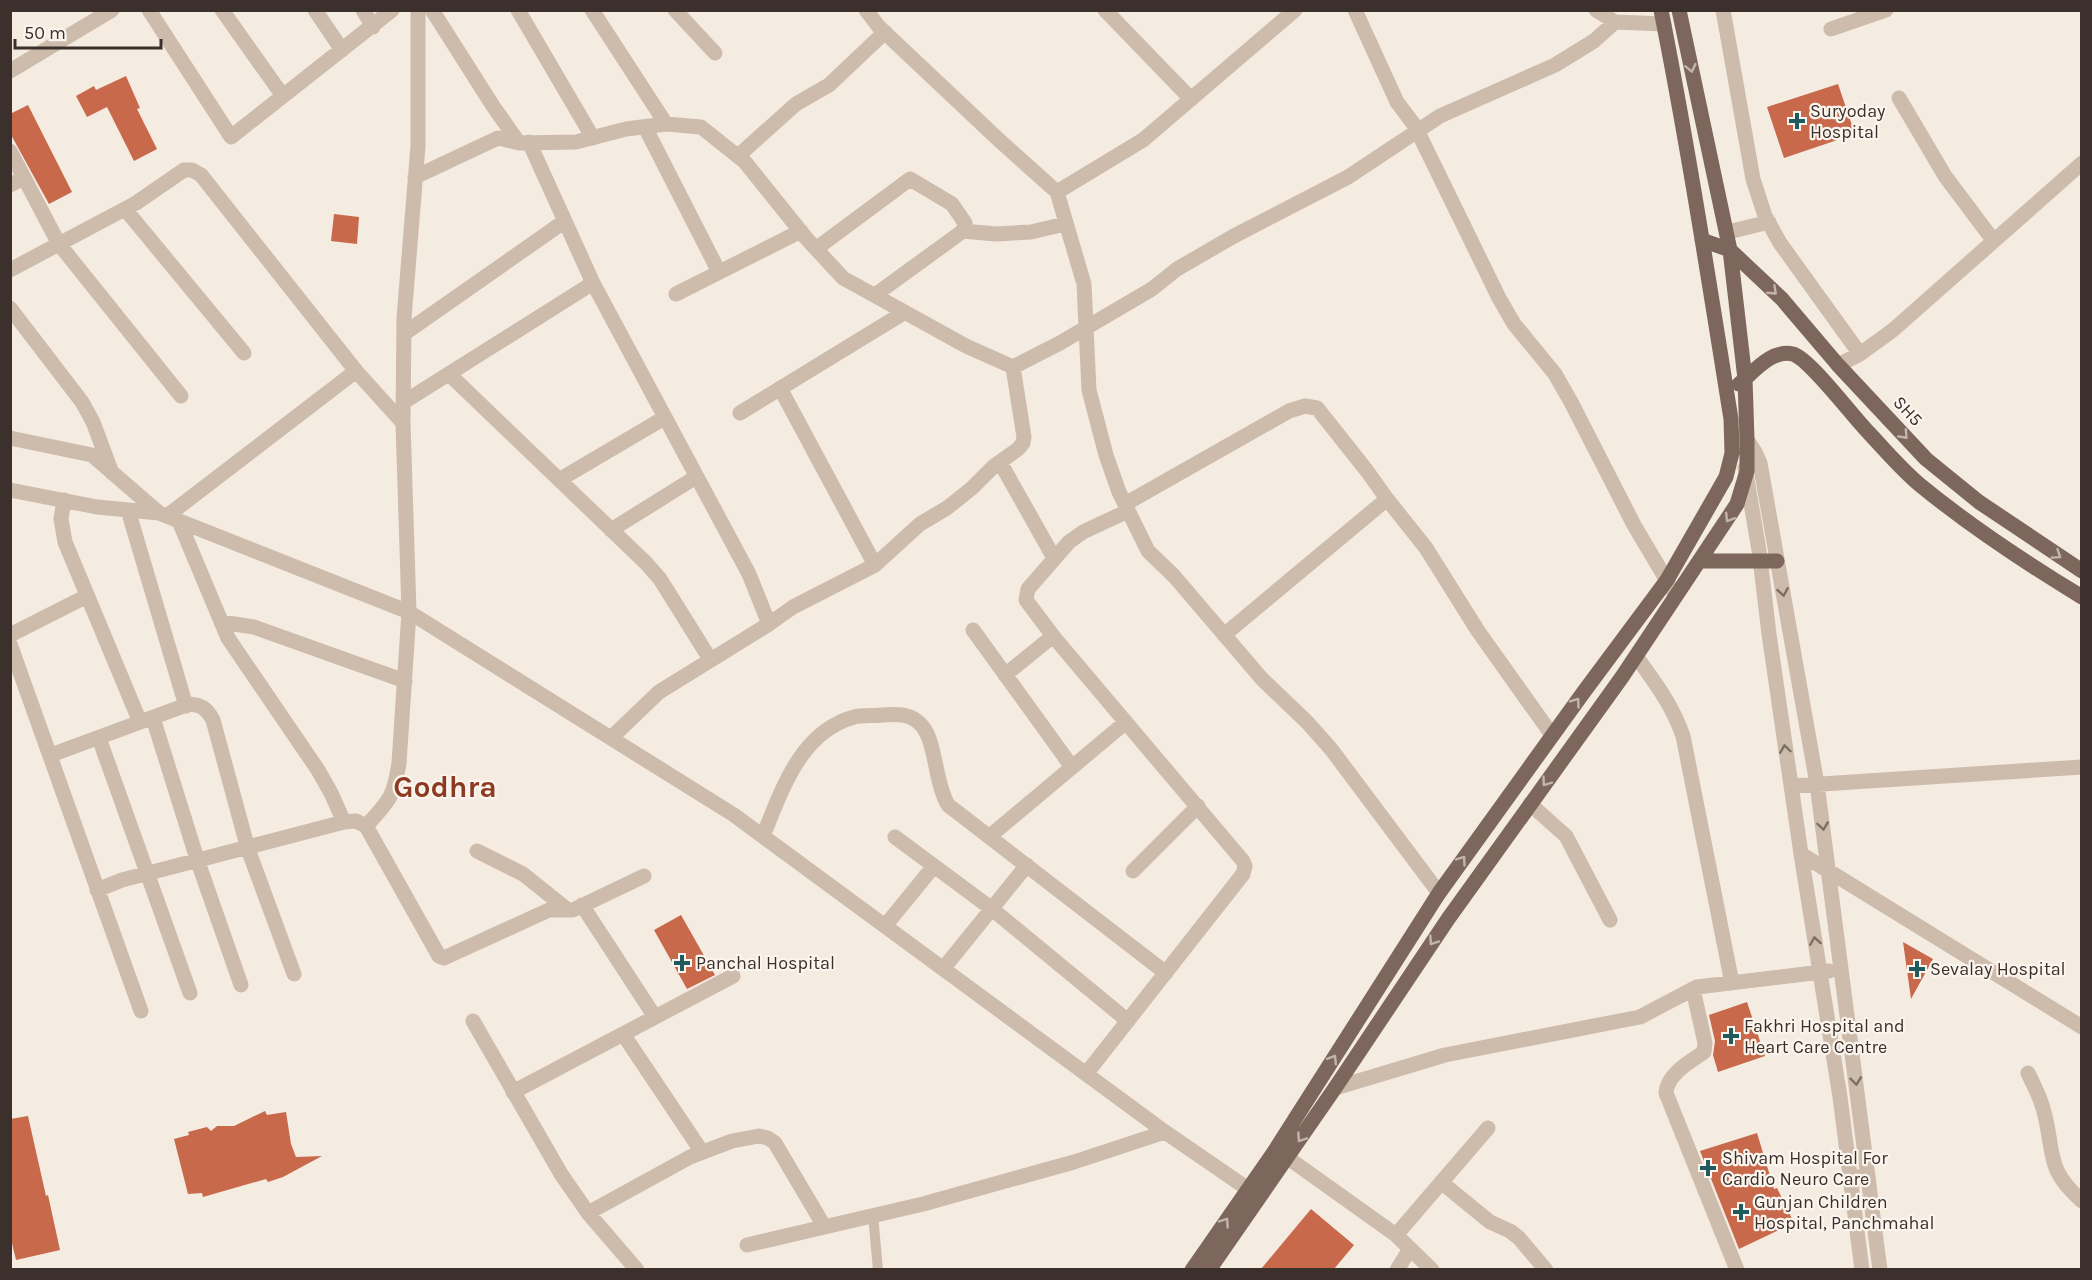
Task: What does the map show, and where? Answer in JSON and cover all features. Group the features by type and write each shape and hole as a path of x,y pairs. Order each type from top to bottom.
{"main road":[{"path":"1209,1269 1288,1158 1448,919 1636,656 1737,504 1747,471 1745,379 1728,232 1679,10"},
{"path":"1192,1269 1248,1189 1438,893 1667,580 1726,477 1732,453 1731,419 1673,69 1662,17"},
{"name":"SH5","path":"1702,240 1730,250 1782,299 1838,365 1926,459 1979,502 2082,571"},
{"path":"1727,395 1774,356 1782,353 1799,357 1918,484 1982,531 2082,597"},
{"path":"1700,561 1777,561"}],"street":[{"path":"10,71 112,10"},
{"path":"149,10 231,136 392,10"},
{"path":"222,10 283,96"},
{"path":"315,10 342,50"},
{"path":"363,10 373,27"},
{"path":"366,826 389,801 396,785 405,681 409,612 403,423 405,333 418,146 418,10"},
{"path":"432,10 493,106 524,142 593,283 749,574 769,624"},
{"path":"518,10 593,138"},
{"path":"592,10 666,124"},
{"path":"675,10 715,53"},
{"path":"866,10 885,32 999,141 1057,192 1084,284 1089,390 1106,455 1148,551 1174,576 1262,679 1307,722 1331,749 1438,893"},
{"path":"1105,10 1191,99"},
{"path":"1057,192 1143,140 1295,10"},
{"path":"1355,10 1397,102 1418,132 1499,298 1514,324 1555,374 1634,525 1676,596"},
{"path":"1596,10 1615,22"},
{"path":"1723,10 1753,179 1768,222 1780,243 1860,354"},
{"path":"1832,29 1886,10"},
{"path":"1013,367 1060,343 1152,289 1177,268 1348,177 1440,116 1555,65 1594,41 1615,22 1662,17"},
{"path":"738,156 796,104 829,85 885,32"},
{"path":"1899,98 1945,176 1993,240"},
{"path":"415,177 498,138 524,142 576,142 666,124 701,127 745,162 843,278 966,346 1013,367"},
{"path":"645,127 719,272"},
{"path":"10,151 59,244 181,396"},
{"path":"1838,365 1860,354 1901,323 2082,164"},
{"path":"10,270 125,209 184,170 192,170 201,175 356,371 403,423"},
{"path":"10,185 24,178"},
{"path":"817,248 910,179 952,204 965,223 963,231 874,295"},
{"path":"125,209 244,353"},
{"path":"405,333 564,221"},
{"path":"1728,232 1768,222"},
{"path":"963,231 996,234 1031,232 1065,224"},
{"path":"676,294 801,231"},
{"path":"404,402 593,283"},
{"path":"10,308 82,402 93,422 112,473"},
{"path":"740,413 905,312"},
{"path":"611,738 659,692 794,607 875,565 920,524 947,508 1018,449 1024,437 1013,367"},
{"path":"168,517 356,371"},
{"path":"449,374 660,579 710,659"},
{"path":"780,388 875,565"},
{"path":"1086,1074 1243,874 1245,866 1198,806 1030,607 1026,595 1028,589 1069,542 1289,411 1305,406 1317,408 1426,548 1478,631 1552,735"},
{"path":"560,480 664,418"},
{"path":"1731,419 1760,463 1817,784 1880,1269"},
{"path":"10,438 92,455 168,517 239,657 318,770 344,822"},
{"path":"1732,453 1747,471 1862,1269"},
{"path":"1000,462 1054,558"},
{"path":"611,530 696,477"},
{"path":"10,490 168,517 409,612 734,815 1165,1132 1248,1189"},
{"path":"1224,635 1387,499"},
{"path":"64,500 61,530 87,596 147,720 241,985"},
{"path":"128,510 186,706"},
{"path":"10,635 87,596"},
{"path":"221,622 254,627 405,681"},
{"path":"973,630 1072,767"},
{"path":"1005,675 1053,636"},
{"path":"10,644 141,1011"},
{"path":"1636,656 1668,699 1683,736 1732,983"},
{"path":"51,756 186,706 199,705 207,710 213,720 248,849 294,974"},
{"path":"763,836 786,781 808,745 827,730 854,717 901,714 912,717 927,733 941,789 948,805 1166,973"},
{"path":"990,836 1126,722"},
{"path":"99,738 190,993"},
{"path":"1791,786 2082,767"},
{"path":"1530,804 1566,836 1610,920"},
{"path":"1133,871 1198,806"},
{"path":"97,890 148,874 344,822 356,821 366,826 439,956 444,958 549,910 575,908 644,876"},
{"path":"895,837 992,909 1128,1021"},
{"path":"477,851 523,874 575,908 655,1017"},
{"path":"1801,854 2082,1028"},
{"path":"943,969 1027,865"},
{"path":"885,926 934,866"},
{"path":"1335,1088 1445,1055 1640,1017 1693,989 1841,969"},
{"path":"513,1092 733,976"},
{"path":"1693,989 1705,1043 1704,1052 1672,1077 1666,1084 1666,1093 1737,1269"},
{"path":"472,1021 561,1174 588,1213 637,1269"},
{"path":"623,1034 702,1152"},
{"path":"2028,1073 2045,1113 2056,1171 2068,1189 2082,1201"},
{"path":"1396,1235 1488,1128"},
{"path":"747,1245 923,1204 1074,1162 1165,1132"},
{"path":"588,1213 690,1157 732,1141 759,1136 775,1143 824,1226"},
{"path":"1288,1158 1396,1235 1432,1269"},
{"path":"1850,1178 1868,1176"},
{"path":"1441,1182 1490,1222 1519,1238 1546,1269"},
{"path":"1397,1269 1410,1249"}],"lane":[{"path":"873,1215 878,1269"}],"building":[{"path":"126,76 140,108 137,109 157,149 134,161 107,107 87,117 76,96 94,86 96,90"},
{"path":"1838,84 1855,134 1784,158 1767,107"},
{"path":"28,105 72,192 49,204 10,133 10,114"},
{"path":"334,214 359,217 357,244 331,241"},
{"path":"681,915 715,975 687,989 654,930"},
{"path":"1903,942 1933,959 1911,999"},
{"path":"1747,1002 1765,1056 1718,1072 1713,1055 1715,1041 1709,1015"},
{"path":"265,1111 267,1115 286,1112 291,1144 296,1157 322,1156 283,1177 268,1182 266,1179 203,1197 202,1193 188,1194 174,1139 207,1127 211,1131 217,1126 234,1126"},
{"path":"28,1116 60,1250 16,1260 10,1235 10,1119"},
{"path":"1757,1133 1774,1189 1777,1188 1794,1223 1739,1249 1700,1151"},
{"path":"1311,1209 1354,1245 1334,1269 1261,1269"}],"place":[{"name":"Suryoday Hospital","path":"1797,121"},
{"name":"Panchal Hospital","path":"682,963"},
{"name":"Sevalay Hospital","path":"1917,969"},
{"name":"Fakhri Hospital and Heart Care Centre","path":"1731,1036"},
{"name":"Shivam Hospital For Cardio Neuro Care","path":"1708,1168"},
{"name":"Gunjan Children Hospital, Panchmahal","path":"1741,1212"}],"district":[{"name":"Godhra","path":"445,787"}]}
